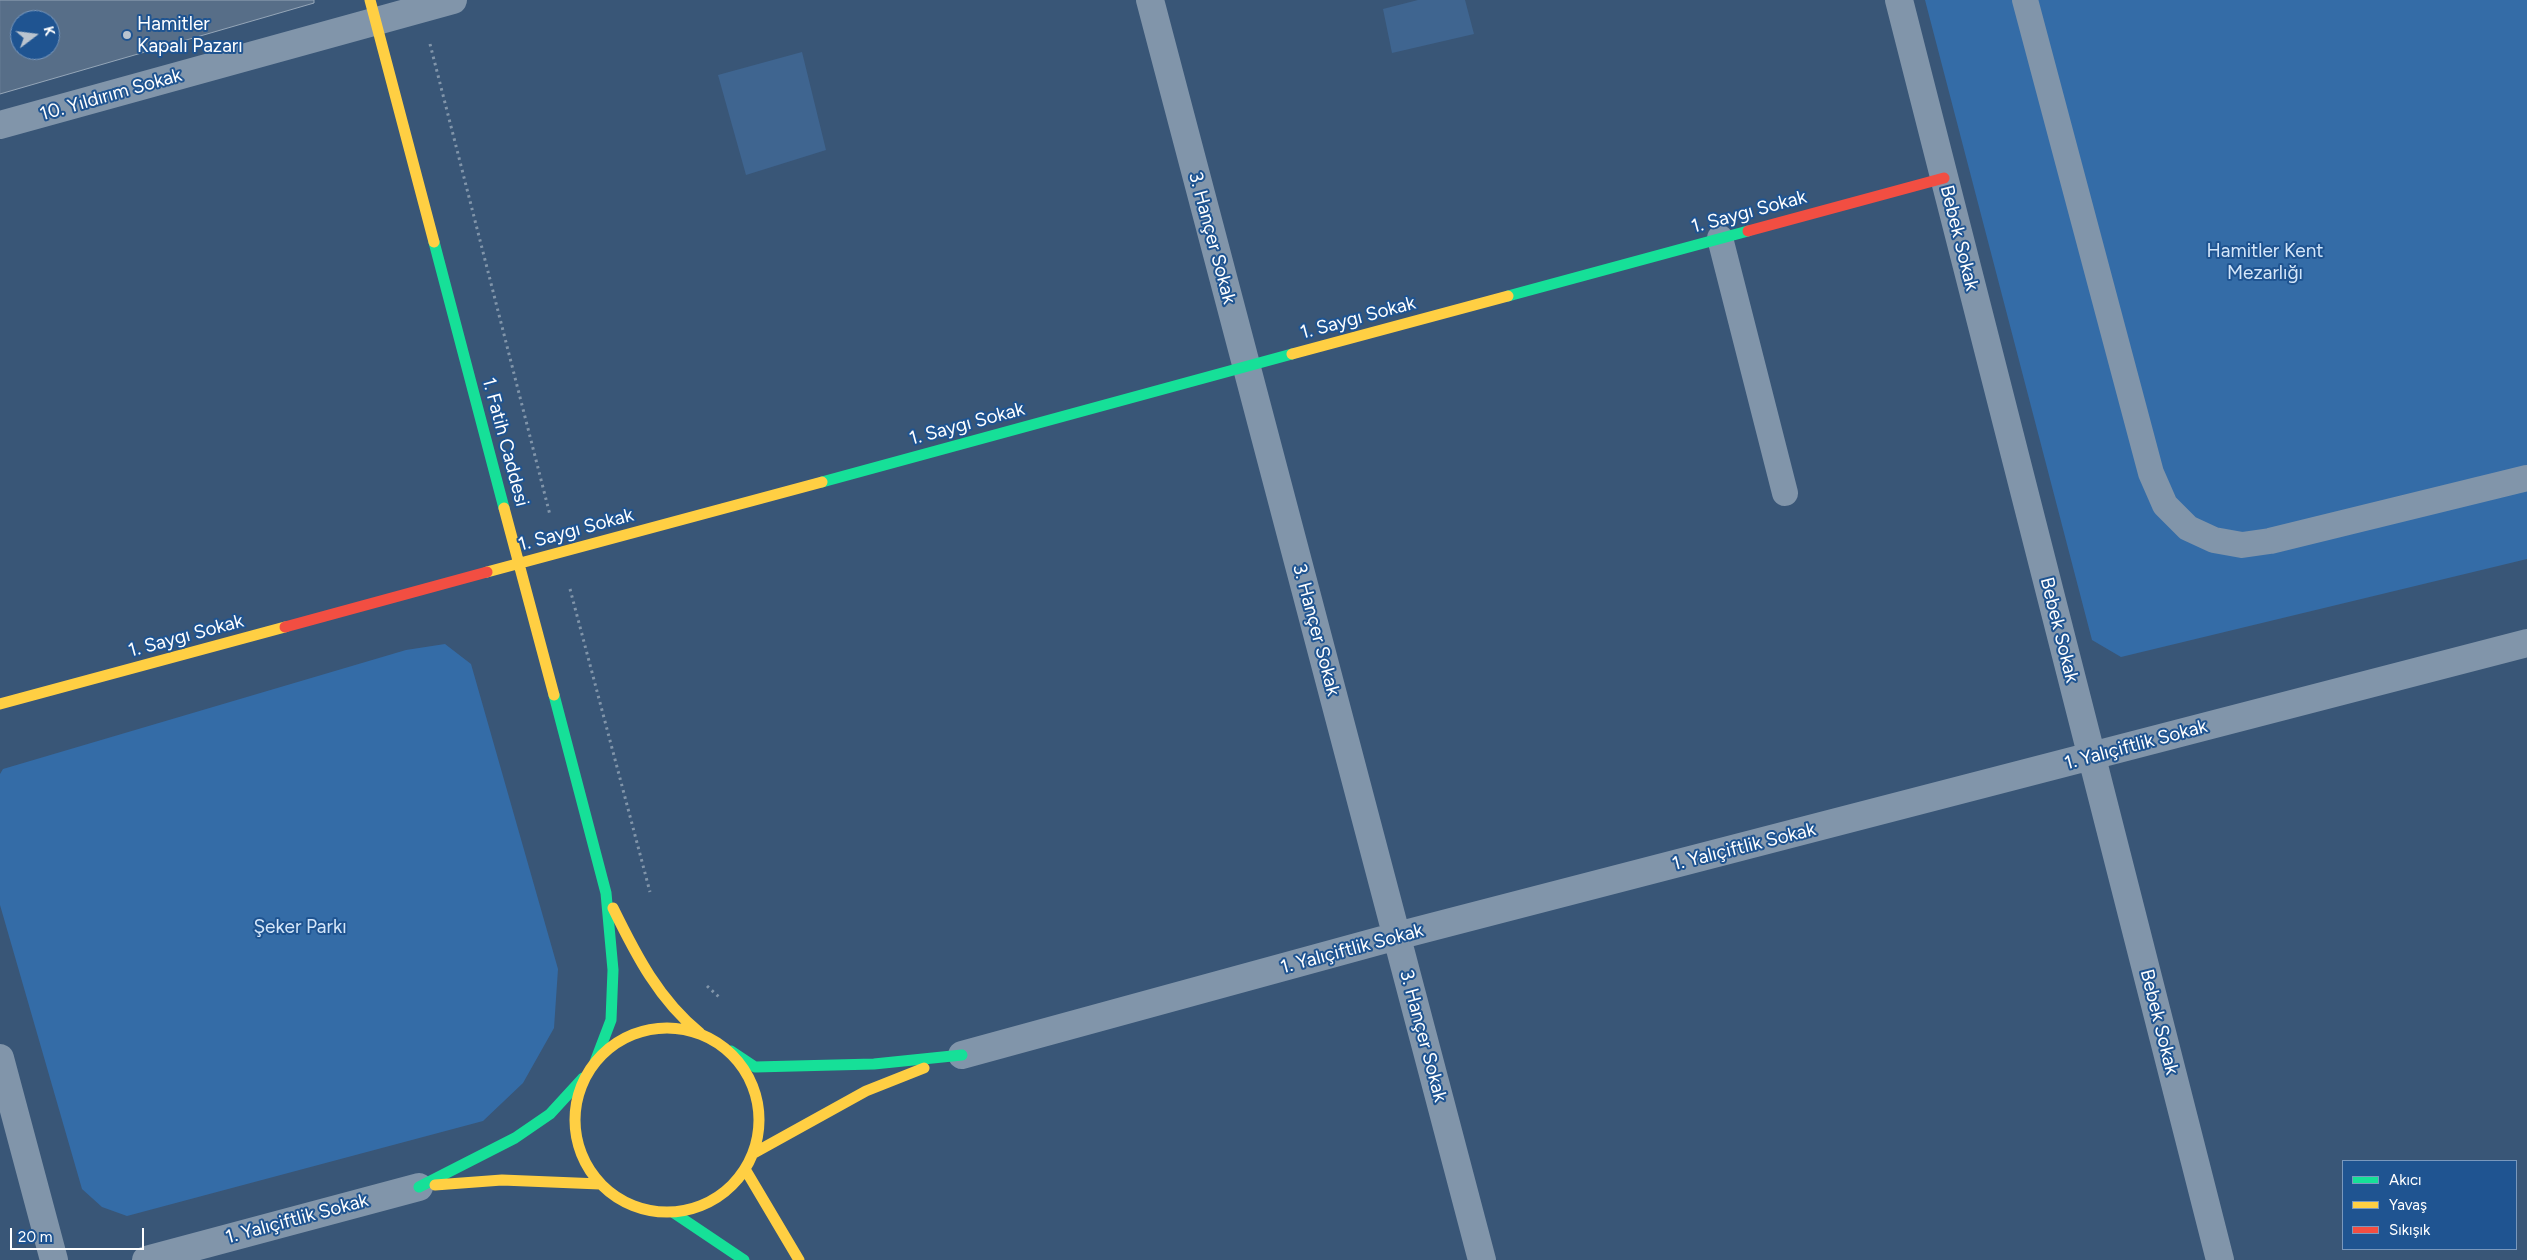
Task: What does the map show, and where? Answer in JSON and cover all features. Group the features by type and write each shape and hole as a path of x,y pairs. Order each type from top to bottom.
{"street":[{"name":"10. Yıldırım Sokak","path":"0,125 373,10 420,9 452,0"},
{"name":"3. Hançer Sokak","path":"1150,0 1482,1260"},
{"name":"Bebek Sokak","path":"1898,0 2220,1260"},
{"name":"1. Fatih Caddesi","path":"373,10 606,893"},
{"name":"1. Saygı Sokak","path":"0,704 1944,178"},
{"name":"1. Yalıçiftlik Sokak","path":"962,1055 1396,936 2527,643"},
{"path":"606,893 637,956 682,1021 755,1067 874,1064 962,1055"},
{"path":"595,1062 611,1020 613,970 606,893"},
{"path":"419,1187 515,1138 550,1114 595,1062 617,1042 644,1030 672,1028 700,1033"},
{"path":"587,1073 578,1096 574,1119 578,1143 586,1165 600,1184 622,1201 647,1211 674,1213 700,1207 723,1195 742,1176 754,1153 760,1125 756,1096 745,1070 726,1048"},
{"path":"754,1153 866,1091 962,1055"},
{"path":"0,1058 54,1260"},
{"path":"745,1169 799,1260"},
{"path":"419,1187 502,1180 600,1184"},
{"name":"1. Yalıçiftlik Sokak","path":"146,1260 419,1187"},
{"path":"674,1213 744,1260"}],"lane":[{"path":"2025,0 2150,473 2165,505 2188,528 2214,540 2242,545 2527,478"},
{"path":"1720,238 1786,492"}],"path":[{"path":"420,9 650,893"},
{"path":"704,983 723,1000"}],"green space":[{"name":"Hamitler Kent Mezarlığı","path":"1925,0 2527,0 2527,559 2121,657 2092,640"},
{"name":"Şeker Parkı","path":"445,644 471,664 558,969 554,1028 523,1083 483,1121 127,1216 102,1207 82,1189 0,905 0,774 3,769 406,650"}],"shaded area":[{"path":"1418,0 1465,0 1474,34 1392,53 1383,9"},
{"path":"802,52 826,150 746,175 718,75"}],"building":[{"name":"Hamitler Kapalı Pazarı","path":"0,0 314,0 314,3 0,94"}],"traffic: fast":[{"path":"1508,296 1748,231"},
{"path":"434,242 504,508"},
{"path":"822,482 1292,354"},
{"path":"554,695 606,893 613,970 611,1020 595,1062"},
{"path":"731,1051 755,1067 874,1064 962,1055"},
{"path":"419,1187 515,1138 550,1114 583,1078"},
{"path":"674,1213 744,1260"}],"traffic: slow":[{"path":"370,0 434,242"},
{"path":"1292,354 1508,296"},
{"path":"487,572 822,482"},
{"path":"504,508 554,695"},
{"path":"0,704 285,627"},
{"path":"613,908 650,976 672,1006 700,1033"},
{"path":"658,1028 676,1028 702,1035 718,1043 732,1055 744,1069 752,1085 759,1111 759,1120 759,1129 752,1155 744,1171 732,1185 718,1197 694,1208 676,1212 658,1212 640,1208 616,1197 590,1171 579,1147 575,1129 575,1111 579,1093 590,1069 616,1043 640,1032 658,1028"},
{"path":"754,1153 866,1091 924,1068"},
{"path":"745,1169 799,1260"},
{"path":"435,1185 502,1180 600,1184"}],"traffic: jam":[{"path":"1748,231 1944,178"},
{"path":"285,627 487,572"}],"place":[{"name":"Hamitler Kapalı Pazarı","path":"127,35"}]}
